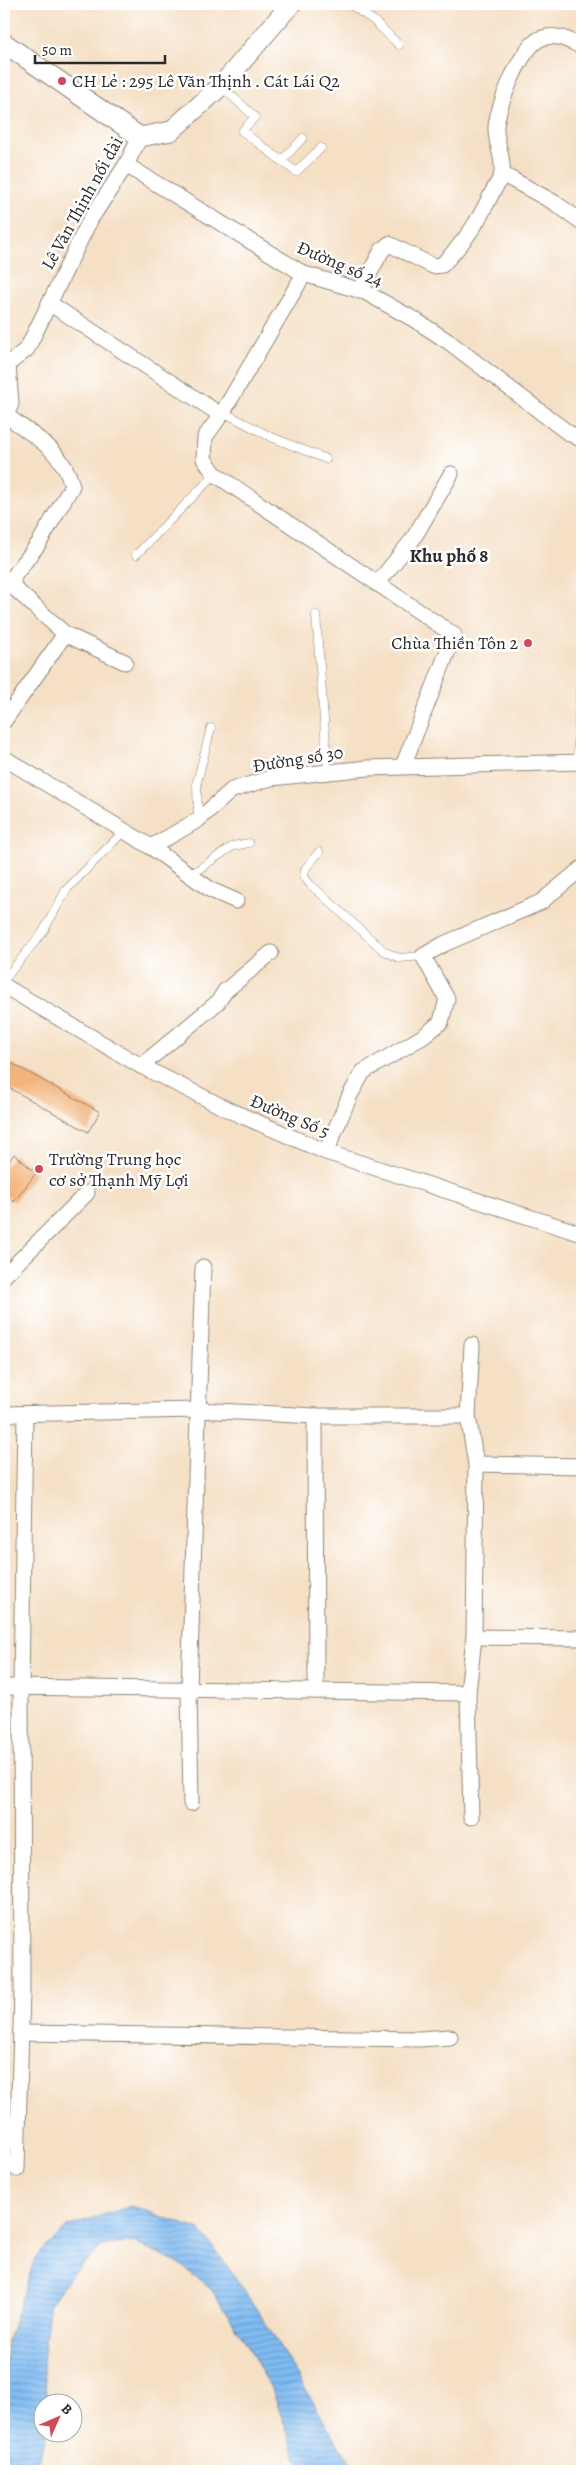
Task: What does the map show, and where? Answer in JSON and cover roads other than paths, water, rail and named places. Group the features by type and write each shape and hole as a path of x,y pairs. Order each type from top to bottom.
{"street":[{"path":"4,43 140,137 171,132 220,86 291,4"},
{"path":"360,291 382,250 389,244 433,266 442,265 475,227 502,174 500,151 495,129 499,107 529,48 542,38 560,37 582,47"},
{"name":"Lê Văn Thịnh nối dài","path":"5,418 11,404 6,363 27,350 90,220 126,165 140,137"},
{"name":"Đường số 24","path":"126,165 304,274 360,291 415,320 449,342 567,432 582,440"},
{"path":"502,174 555,203 582,222"},
{"path":"304,274 222,414 206,437 204,459 214,474 454,635 403,766"},
{"path":"49,303 222,414"},
{"path":"5,418 51,448 68,468 72,486 39,543 14,576 12,586 65,634 125,662"},
{"path":"377,584 413,539 451,474"},
{"path":"4,721 65,634"},
{"path":"4,758 151,846 211,890 236,901"},
{"name":"Đường số 30","path":"151,846 198,820 232,790 271,778 403,766 580,762"},
{"path":"326,1152 350,1095 363,1072 424,1036 440,1022 447,999 423,956 444,944 541,902 582,868"},
{"path":"141,1066 218,1002 225,991 271,953"},
{"name":"Đường Số 5","path":"4,986 141,1066 231,1111 326,1152 582,1234"},
{"path":"4,1276 87,1193"},
{"path":"191,1803 190,1689 203,1267"},
{"path":"471,1817 468,1694 474,1637 476,1464 468,1416 472,1345"},
{"path":"4,1414 198,1410 314,1416 468,1416"},
{"path":"17,2169 21,2033 20,1688 25,1414"},
{"path":"314,1416 316,1691"},
{"path":"476,1464 582,1466"},
{"path":"474,1637 582,1638"},
{"path":"4,1687 468,1694"},
{"path":"21,2033 420,2039 450,2037"}],"lane":[{"path":"349,4 372,20 399,45"},
{"path":"220,86 255,117 242,131 296,172 321,148"},
{"path":"281,161 303,138"},
{"path":"222,414 269,436 326,459"},
{"path":"136,555 214,474"},
{"path":"316,616 328,772"},
{"path":"580,762 582,649"},
{"path":"198,820 197,782 211,728"},
{"path":"4,980 43,932 66,890 124,831"},
{"path":"190,875 233,846 249,843"},
{"path":"318,852 305,869 304,877 310,884 384,951 399,958 423,956"}],"water":[{"path":"132,2206 200,2230 233,2274 267,2325 344,2454 358,2471 306,2471 296,2457 274,2395 247,2344 211,2289 181,2265 133,2242 102,2246 70,2276 49,2306 43,2362 47,2392 32,2392 32,2442 44,2442 37,2465 30,2471 4,2471 4,2379 7,2343 35,2258 68,2226"}],"place":[{"name":"CH Lẻ : 295 Lê Văn Thịnh . Cát Lái Q2","path":"62,81"},
{"name":"Chùa Thiền Tôn 2","path":"528,643"},
{"name":"Trường Trung học cơ sở Thạnh Mỹ Lợi","path":"39,1169"}],"district":[{"name":"Khu phố 8","path":"449,556"}]}
